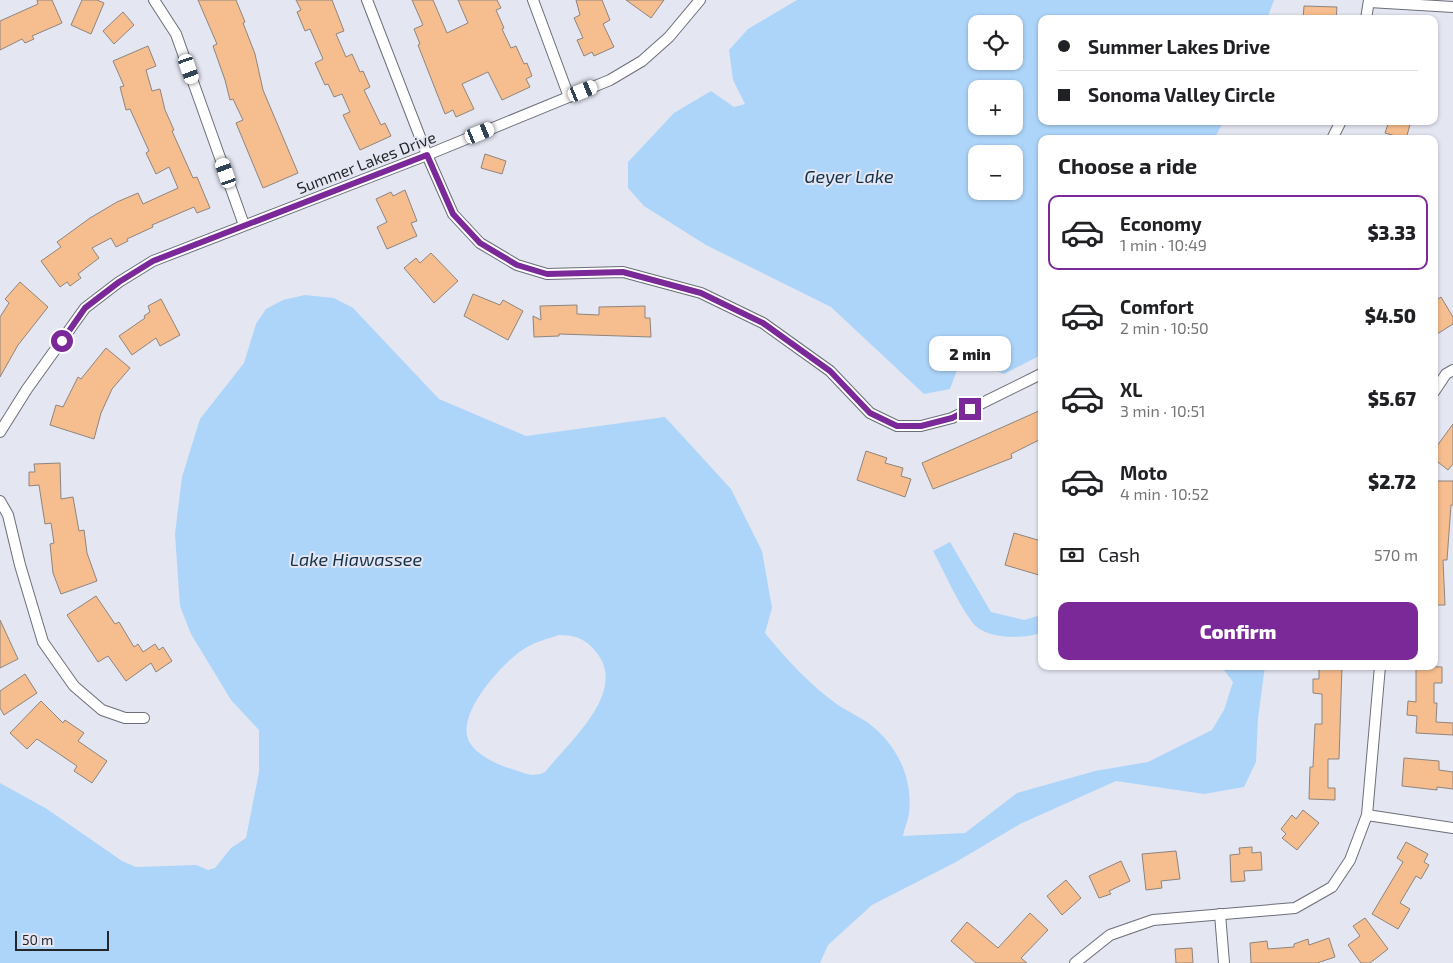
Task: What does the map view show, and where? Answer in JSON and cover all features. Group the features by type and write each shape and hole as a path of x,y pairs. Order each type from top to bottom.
{"street":[{"path":"154,0 176,34 244,225"},
{"path":"367,0 427,155 453,214 480,243 517,265 547,274 623,272 701,293 763,323 830,371 870,413 897,426 921,426 952,418 1038,375"},
{"path":"533,0 569,97"},
{"name":"Summer Lakes Drive","path":"0,432 27,389 85,308 119,282 153,261 427,155 610,80 642,61 669,37 700,0"},
{"path":"1367,15 1369,1 1453,7"},
{"path":"1438,386 1446,374 1453,370"},
{"path":"0,501 8,516 20,565 43,642 74,686 102,710 125,718 144,718"},
{"path":"1075,963 1110,935 1153,920 1296,908 1332,887 1350,860 1367,815 1380,670"},
{"path":"1367,815 1453,828"},
{"path":"1220,914 1224,963"}],"water":[{"name":"Geyer Lake","path":"797,0 1274,0 1268,15 1038,15 1038,125 1222,125 1216,135 1038,135 1038,357 1004,374 961,356 954,341 957,370 950,389 924,394 831,307 706,245 644,206 628,188 628,162 674,113 711,91 734,107 745,104 733,80 729,50 748,29"},
{"name":"Lake Hiawassee","path":"305,295 334,298 353,308 439,399 526,436 665,417 731,489 762,551 772,608 765,633 808,680 838,705 867,722 887,740 895,751 905,774 910,800 909,814 903,836 965,833 1017,793 1095,771 1148,762 1212,730 1224,710 1233,682 1224,670 1264,670 1258,718 1256,762 1244,787 1204,794 1116,781 1020,824 956,862 872,905 828,945 820,963 0,963 0,783 47,809 122,861 136,867 196,865 208,870 215,868 231,848 246,838 259,772 259,730 231,700 191,634 180,606 175,534 182,477 200,419 244,363 256,324 266,309 283,300","holes":["559,635 576,637 588,644 596,652 604,667 605,683 601,699 580,731 545,772 541,774 532,775 501,765 478,752 470,743 467,732 468,719 474,705 493,677 504,665 532,644"]},
{"path":"950,542 991,612 1024,620 1038,616 1038,634 1014,637 995,635 978,628 956,597 933,551"}],"building":[{"path":"37,0 52,0 62,23 32,36 34,39 25,43 22,39 0,50 0,21 38,4"},
{"path":"82,0 97,0 104,3 91,34 71,25"},
{"path":"198,0 236,0 255,54 263,90 298,173 263,188 236,123 243,120 233,99 230,100 213,46 217,44"},
{"path":"296,0 332,0 344,31 336,34 346,57 352,54 360,72 363,71 370,87 364,90 381,125 385,123 391,136 360,150 343,115 350,112 342,94 334,97 328,84 325,85 315,63 323,59 310,29 305,31 297,12 301,10"},
{"path":"412,0 433,0 447,33 468,23 458,0 497,0 501,8 496,10 504,28 502,29 511,48 516,46 524,64 527,63 532,76 526,79 530,87 502,100 488,72 462,84 474,109 456,117 453,110 445,114 418,45 420,44 414,29 423,25"},
{"path":"576,0 602,0 610,20 603,24 614,47 594,56 592,52 584,56 577,40 583,38 574,18 580,15"},
{"path":"626,0 664,0 651,18"},
{"path":"1304,6 1337,7 1336,15 1303,15"},
{"path":"123,12 134,25 114,44 103,31"},
{"path":"148,46 156,66 146,70 152,91 160,89 165,110 174,130 172,131 193,178 197,177 210,208 197,213 194,207 152,225 153,227 127,239 128,241 116,247 111,238 92,248 99,258 78,274 81,278 70,286 67,282 60,287 41,261 61,247 57,242 90,218 117,202 138,193 143,204 178,188 169,167 156,174 146,153 149,151 130,109 126,110 120,87 124,86 113,61"},
{"path":"1388,125 1410,125 1407,135 1385,133"},
{"path":"485,154 506,161 502,174 481,168"},
{"path":"405,190 417,221 411,223 417,236 387,249 377,227 387,222 376,199 391,192 393,196"},
{"path":"431,253 458,281 434,303 404,268 416,258 420,263"},
{"path":"20,282 48,307 18,345 0,377 0,317 9,303 5,299"},
{"path":"473,294 500,305 503,300 523,311 508,340 464,316"},
{"path":"1441,297 1453,317 1453,324 1438,333 1438,299"},
{"path":"161,299 180,335 160,346 156,338 132,355 119,336 145,318 144,316 150,312 148,306"},
{"path":"577,305 577,314 599,315 599,307 645,306 645,318 650,318 651,337 559,334 559,336 534,337 533,316 541,320 540,306"},
{"path":"106,348 130,368 112,389 101,413 94,439 50,425 56,405 63,407 78,377 81,379"},
{"path":"1038,411 1038,440 1011,454 1012,458 933,489 922,463"},
{"path":"1453,424 1453,464 1448,470 1438,462 1438,445"},
{"path":"866,451 887,458 885,463 903,468 901,476 911,479 905,497 857,480"},
{"path":"60,463 61,499 73,497 79,531 84,530 87,553 97,581 61,594 53,573 50,544 54,543 51,523 45,524 39,485 29,486 29,472 35,472 34,464"},
{"path":"1438,481 1453,481 1453,505 1451,505 1447,560 1443,560 1445,605 1438,605"},
{"path":"1014,533 1038,540 1038,575 1005,565"},
{"path":"96,596 115,624 119,622 134,647 138,644 143,652 155,644 159,650 163,647 172,661 156,672 151,663 126,681 108,656 98,662 67,615"},
{"path":"0,620 18,659 0,668"},
{"path":"1438,667 1442,667 1442,683 1434,683 1434,703 1437,703 1436,722 1453,723 1453,735 1416,733 1417,716 1407,715 1408,701 1416,702 1416,670 1438,670"},
{"path":"1319,670 1342,670 1339,759 1328,759 1328,788 1335,788 1335,800 1309,799 1310,767 1313,767 1315,724 1322,724 1322,694 1313,693 1313,679 1319,679"},
{"path":"25,674 37,693 4,715 0,708 0,691"},
{"path":"41,701 63,723 65,720 84,733 78,741 107,761 92,783 74,771 77,766 37,739 27,749 10,733"},
{"path":"1404,758 1439,761 1439,770 1453,772 1453,789 1437,787 1437,790 1402,786"},
{"path":"1303,810 1319,823 1297,850 1282,838 1286,834 1281,829 1292,815 1296,819"},
{"path":"1406,842 1428,854 1424,862 1429,865 1421,879 1416,876 1400,903 1410,909 1398,929 1372,914 1403,862 1397,858"},
{"path":"1252,847 1252,853 1261,852 1262,870 1244,871 1245,881 1231,882 1230,855 1240,854 1239,848"},
{"path":"1176,851 1180,879 1161,881 1162,888 1146,890 1142,854"},
{"path":"1121,861 1130,881 1109,891 1111,894 1099,898 1089,876"},
{"path":"1066,880 1081,898 1062,915 1047,896"},
{"path":"1030,913 1048,930 1021,958 1027,963 976,963 951,941 967,922 998,948"},
{"path":"1365,918 1388,949 1370,963 1361,963 1348,945 1360,936 1353,926"},
{"path":"1329,938 1335,957 1317,963 1251,963 1250,943 1267,941 1268,949 1294,947 1294,944 1308,939 1309,945"},
{"path":"1192,948 1193,963 1176,963 1175,949"}],"route":[{"path":"62,341 85,308 119,282 153,261 427,155 453,214 480,243 517,265 547,274 623,272 701,293 763,323 830,371 870,413 897,426 921,426 952,418 970,409"}]}
